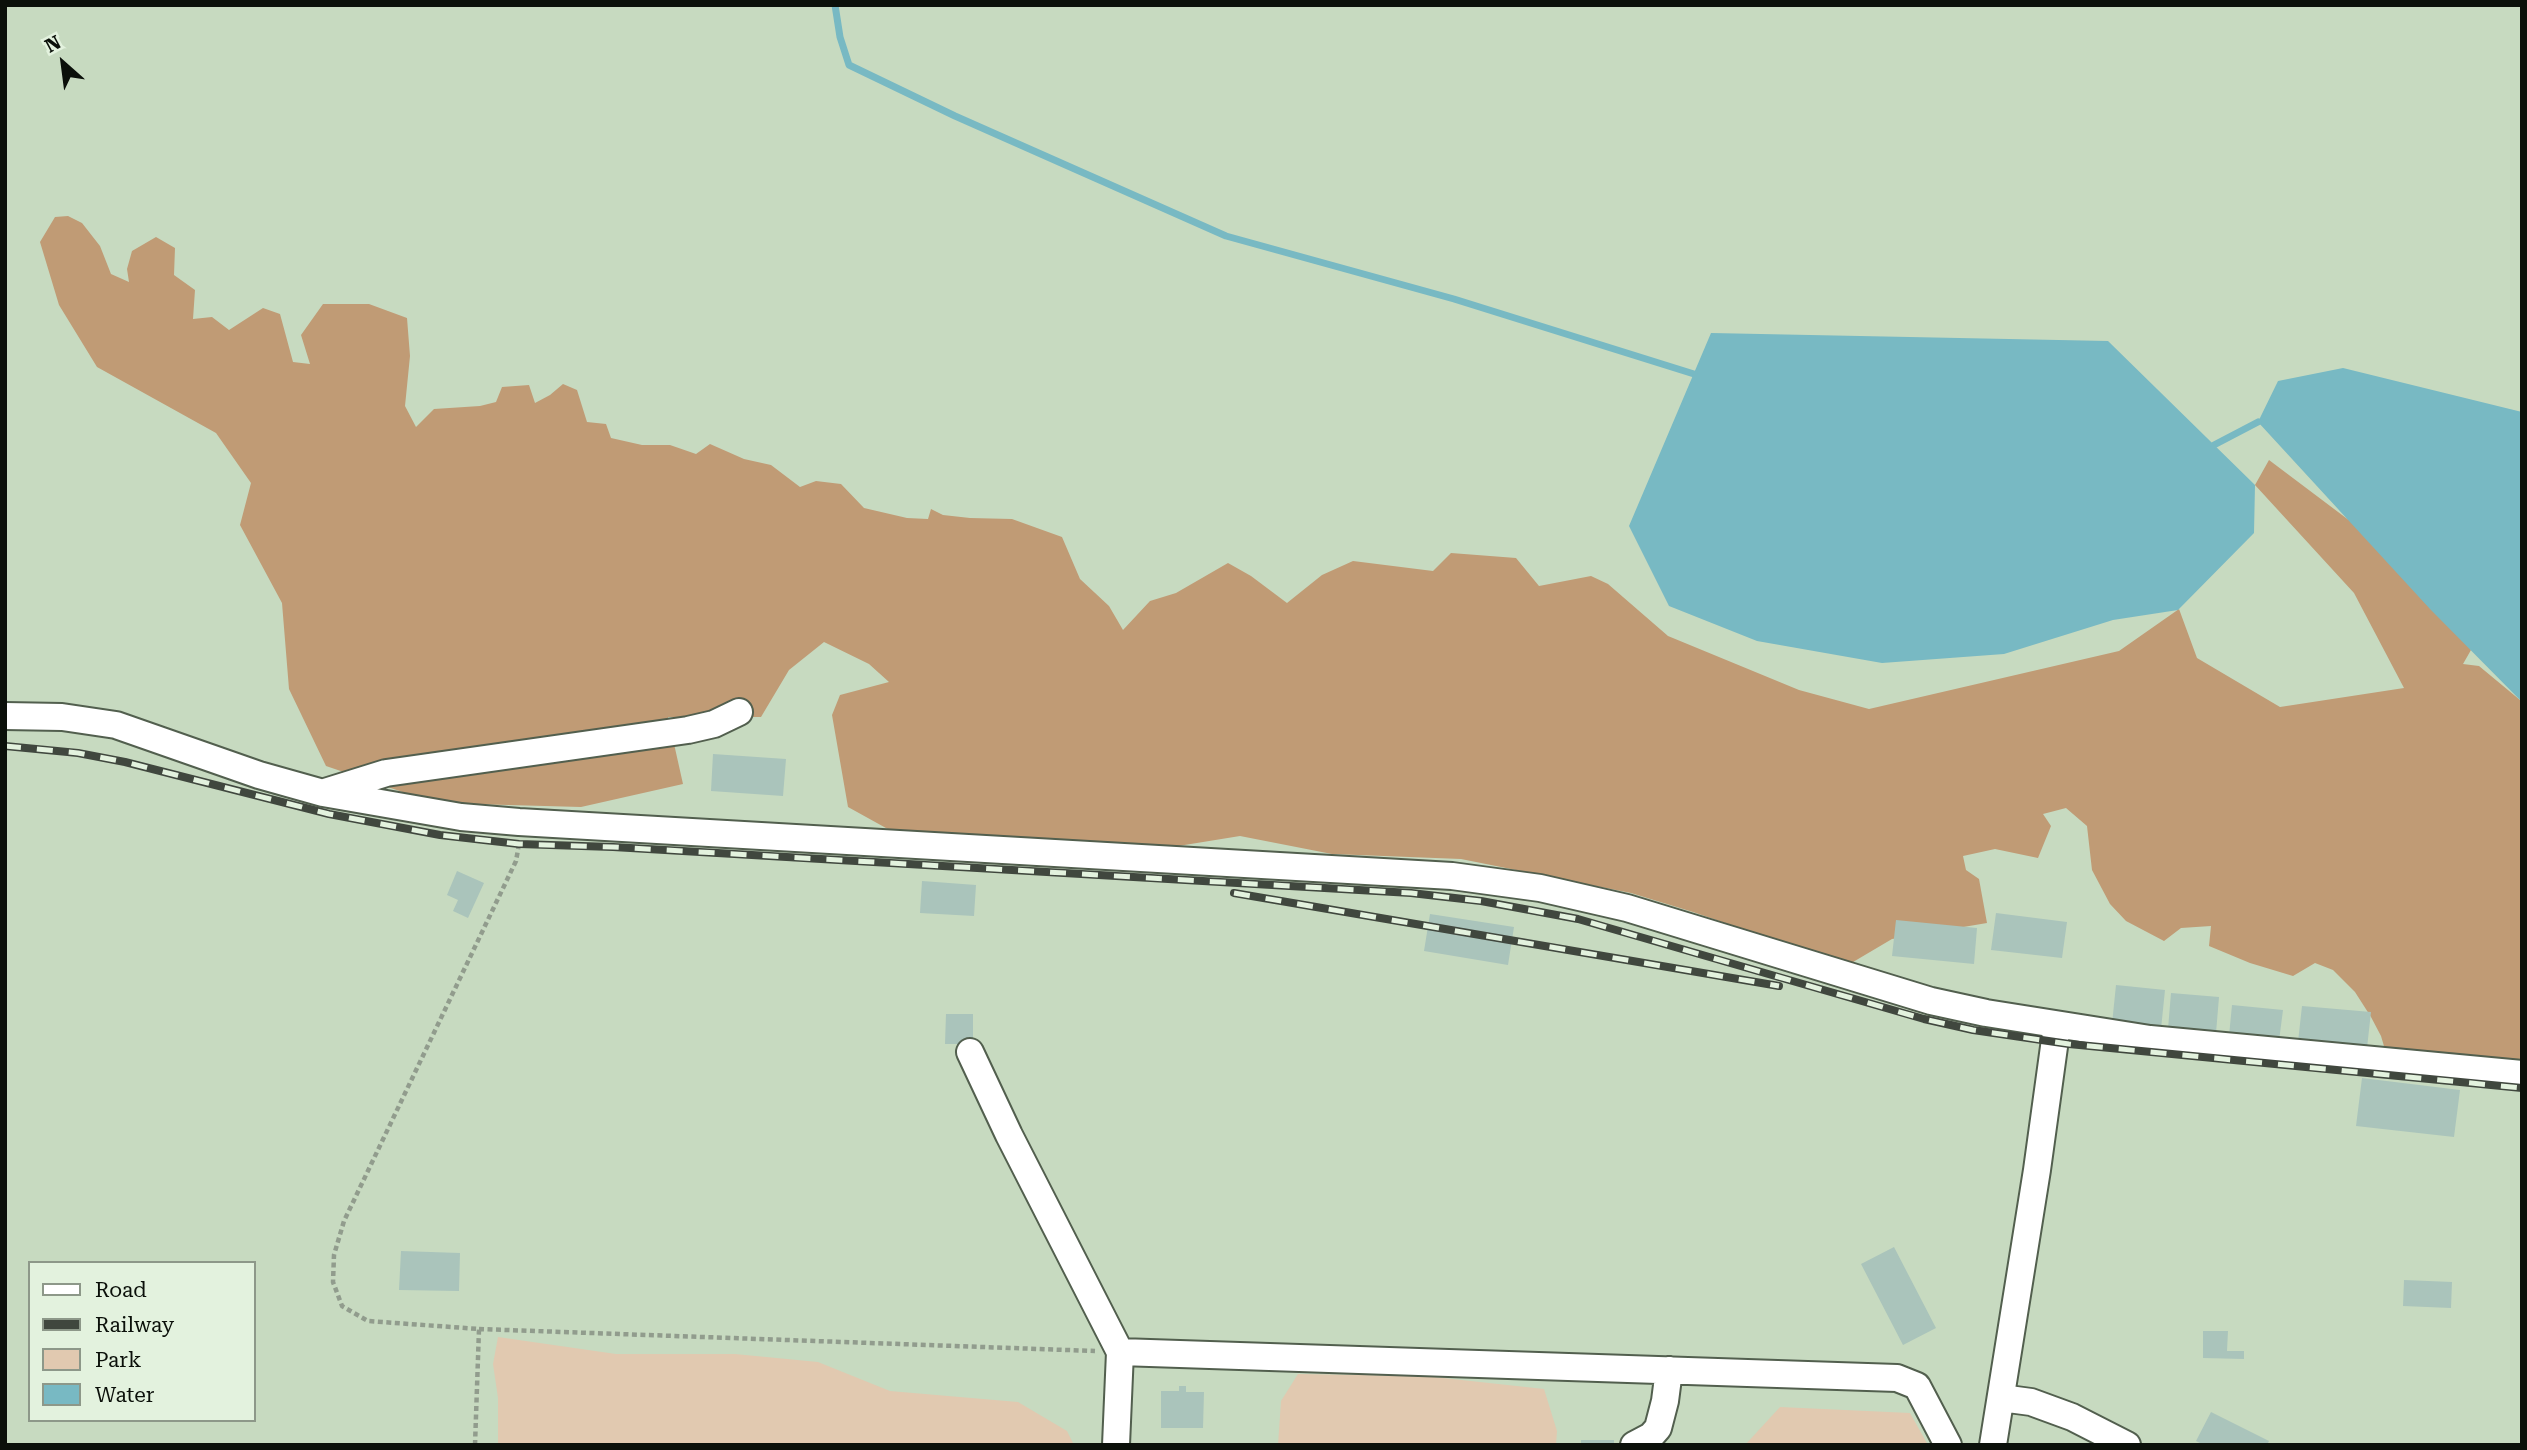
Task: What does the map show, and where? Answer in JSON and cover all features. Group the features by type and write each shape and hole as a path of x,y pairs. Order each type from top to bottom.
{"lane":[{"path":"323,793 386,773 688,730 714,724 739,712"},
{"path":"5,716 62,717 116,724 259,775 323,793 461,817 1452,876 1540,888 1627,908 1931,1001 2057,1025 2210,1046 2522,1074"},
{"path":"1993,1445 2057,1025"},
{"path":"970,1052 1009,1135 1120,1352 1116,1445"},
{"path":"1120,1352 1185,1366 1669,1370 1896,1378 1917,1387 1948,1445"},
{"path":"1634,1445 1651,1436 1658,1428 1669,1370"},
{"path":"2001,1398 2031,1402 2072,1417 2127,1445"}],"path":[{"path":"519,822 521,833 516,861 344,1221 334,1255 333,1282 342,1306 368,1321 479,1329 1120,1352"},
{"path":"475,1445 479,1329"}],"shaded area":[{"path":"5,5 2522,5 2522,1445 5,1445"},
{"path":"68,216 82,223 100,246 111,274 129,282 127,269 132,251 156,237 175,248 174,275 195,290 193,319 212,317 229,330 263,308 280,314 293,362 310,364 301,335 323,304 369,304 407,318 410,356 405,406 416,427 434,409 480,406 496,402 502,387 529,385 535,403 563,384 577,390 587,422 606,424 611,438 642,445 670,445 696,454 710,444 744,459 771,465 800,487 816,481 841,484 864,508 907,518 928,519 931,509 943,515 1012,519 1062,537 1080,579 1109,606 1123,630 1150,601 1176,593 1228,563 1251,576 1287,603 1322,575 1353,561 1433,571 1451,553 1516,558 1539,586 1591,576 1608,584 1668,636 1799,690 1869,709 2119,651 2179,609 2197,658 2280,707 2404,688 2354,593 2255,485 2269,460 2431,582 2471,650 2463,664 2479,666 2520,700 2522,1068 2386,1053 2371,1017 2355,992 2333,970 2315,963 2293,976 2250,963 2209,946 2211,926 2181,928 2164,941 2126,921 2110,904 2092,870 2087,826 2066,808 2043,814 2051,826 2038,858 1995,849 1963,856 1966,870 1979,879 1987,923 1892,939 1848,965 1631,893 1461,859 1332,854 1240,836 1166,848 895,833 848,807 832,715 840,695 889,682 869,664 824,642 789,670 761,717 668,717 683,784 581,807 435,803 326,766 289,689 282,603 240,525 251,483 216,433 97,367 59,305 40,242 55,217"}],"green space":[{"path":"498,1337 616,1354 735,1354 818,1362 890,1391 1018,1402 1067,1431 1074,1445 498,1445 498,1398 493,1364"},
{"path":"1298,1374 1425,1376 1544,1389 1557,1431 1556,1445 1278,1445 1281,1401"},
{"path":"1780,1407 1910,1413 1928,1445 1745,1445"}],"water":[{"path":"1711,333 2108,341 2255,485 2254,533 2178,610 2113,620 2004,654 1882,663 1757,641 1669,606 1629,526"},
{"path":"2343,368 2522,412 2522,702 2430,609 2258,422 2278,381"}],"building":[{"path":"713,754 786,759 783,796 711,791"},
{"path":"457,871 484,883 468,918 453,911 458,900 447,895"},
{"path":"922,881 976,885 974,916 920,913"},
{"path":"1996,913 2067,922 2062,958 1991,950"},
{"path":"1430,914 1514,927 1508,965 1424,951"},
{"path":"1896,920 1977,928 1974,964 1892,956"},
{"path":"2116,985 2165,990 2161,1029 2112,1024"},
{"path":"2171,993 2219,997 2216,1033 2168,1029"},
{"path":"2232,1005 2283,1010 2279,1041 2229,1036"},
{"path":"2302,1006 2371,1012 2367,1048 2298,1042"},
{"path":"946,1014 973,1014 973,1044 945,1044"},
{"path":"2362,1078 2460,1090 2454,1137 2356,1126"},
{"path":"1894,1247 1936,1328 1903,1345 1861,1264"},
{"path":"401,1251 460,1253 459,1291 399,1290"},
{"path":"2404,1280 2452,1282 2451,1308 2403,1306"},
{"path":"2203,1331 2228,1331 2227,1351 2244,1351 2244,1359 2203,1358"},
{"path":"1179,1386 1186,1386 1186,1392 1204,1392 1203,1428 1161,1428 1161,1391 1179,1391"},
{"path":"2211,1412 2269,1441 2267,1445 2204,1445 2196,1441"},
{"path":"1581,1440 1614,1440 1614,1445 1581,1445"}],"waterway":[{"path":"835,5 840,37 849,65 955,116 1226,236 1454,299 1694,374"},
{"path":"2214,445 2258,422"}],"railway":[{"path":"5,746 78,753 125,762 329,814 440,835 519,844 613,847 1411,893 1481,901 1578,919 1924,1019 1973,1030 2069,1044 2522,1088"},
{"path":"1234,893 1779,986"}]}
